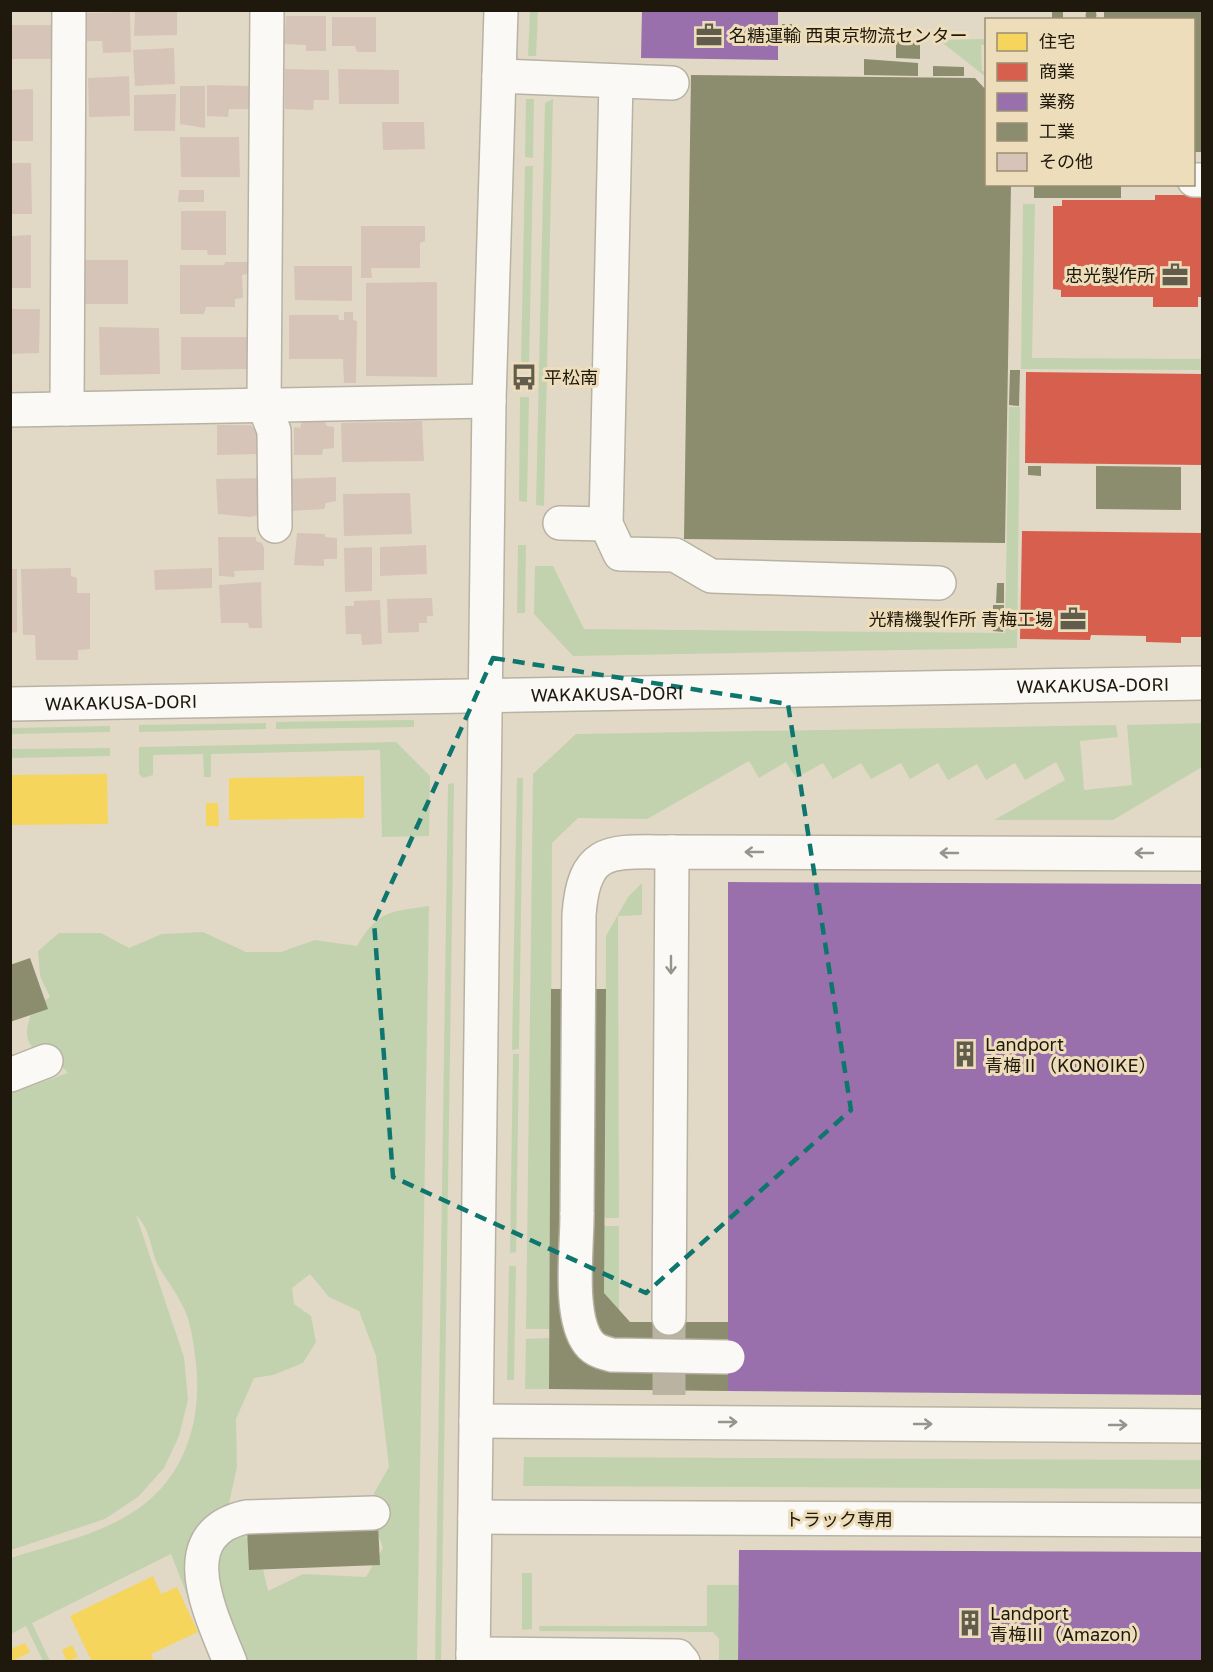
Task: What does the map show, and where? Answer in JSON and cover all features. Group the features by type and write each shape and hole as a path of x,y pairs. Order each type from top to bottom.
{"street":[{"path":"68,409 69,10"},
{"path":"267,10 264,405 274,431 275,525"},
{"path":"501,10 489,401 473,1658 678,1656 683,1662"},
{"path":"499,76 672,83"},
{"path":"616,81 606,524 620,554 675,555 711,576 939,583"},
{"path":"10,410 489,401"},
{"path":"560,523 606,524"},
{"name":"WAKAKUSA-DORI","path":"10,704 1203,683"},
{"path":"728,1357 612,1355 596,1351 586,1340 580,1326 577,1306 580,896 588,871 597,861 610,854 672,852 1203,854"},
{"path":"669,1318 672,852"},
{"path":"10,1074 46,1061"},
{"path":"476,1421 669,1408 1203,1426"},
{"path":"230,1662 203,1594 200,1574 202,1559 218,1529 232,1520 246,1517 373,1513"},
{"name":"トラック専用","path":"475,1517 1203,1520"}],"highlighted area":[{"path":"493,658 788,704 851,1110 646,1293 393,1177 374,922"}],"green space":[{"path":"530,11 538,11 536,56 528,56"},
{"path":"985,39 985,45 981,45 982,71 985,71 985,76 939,40"},
{"path":"526,99 534,99 533,158 525,157"},
{"path":"553,99 544,506 536,505 545,103"},
{"path":"525,166 533,166 529,365 521,365"},
{"path":"1023,204 1035,204 1032,358 1202,359 1202,370 1021,369"},
{"path":"520,397 529,397 527,502 519,501"},
{"path":"1009,407 1020,407 1017,648 573,656 534,614 535,566 553,566 584,629 1005,633"},
{"path":"518,545 526,545 525,613 517,613"},
{"path":"414,720 414,727 276,729 276,722"},
{"path":"266,723 266,729 139,732 139,725"},
{"path":"1202,723 1202,767 1113,820 994,820 1065,780 1056,762 1025,780 1015,763 986,780 977,764 948,780 938,763 910,779 901,763 871,779 861,763 833,779 823,763 796,778 786,762 759,778 749,761 647,819 578,818 552,843 550,1329 526,1329 533,774 576,734 1116,725 1118,737 1080,741 1084,790 1132,785 1127,725"},
{"path":"110,726 110,732 11,734 11,728"},
{"path":"396,742 430,776 429,836 382,837 380,750 211,754 211,777 204,777 203,754 153,755 153,775 143,778 139,774 139,747"},
{"path":"110,748 110,756 11,758 11,749"},
{"path":"517,778 523,778 519,1049 512,1050"},
{"path":"454,783 441,1661 435,1662 448,784"},
{"path":"642,883 642,915 618,916 619,1218 605,1218 606,936 628,897"},
{"path":"429,906 417,1661 240,1661 218,1608 211,1571 214,1554 223,1539 239,1527 260,1556 268,1591 303,1574 366,1577 383,1548 372,1518 374,1493 389,1467 376,1356 359,1311 329,1297 310,1274 292,1288 294,1304 311,1316 316,1342 303,1363 273,1375 254,1378 236,1419 237,1467 227,1512 209,1528 198,1545 193,1563 193,1582 197,1601 219,1661 213,1661 171,1554 32,1623 50,1661 43,1661 26,1626 11,1634 11,1558 102,1528 130,1514 149,1500 165,1484 187,1446 197,1402 197,1379 191,1328 187,1315 158,1265 146,1229 136,1215 184,1357 188,1400 179,1436 164,1468 138,1497 105,1519 11,1550 11,1093 68,1073 63,1067 38,1052 29,1042 27,1031 32,1009 50,997 40,976 38,951 59,933 101,933 129,948 162,934 203,932 246,952 281,952 315,940 357,946 372,925 386,915"},
{"path":"513,1054 519,1054 516,1252 510,1253"},
{"path":"604,1226 619,1226 619,1315 604,1315"},
{"path":"509,1266 516,1266 514,1380 507,1380"},
{"path":"549,1338 549,1389 525,1389 526,1339"},
{"path":"524,1457 1202,1460 1202,1489 523,1486"},
{"path":"522,1573 532,1573 532,1629 522,1630"},
{"path":"707,1585 738,1585 738,1661 719,1661 719,1639 713,1632 540,1631 539,1626 707,1626"}],"building: 住宅":[{"path":"107,774 108,824 10,825 10,775"},
{"path":"364,776 364,818 229,820 229,778"},
{"path":"206,803 218,803 219,826 206,826"},
{"path":"153,1576 161,1594 177,1587 198,1632 151,1654 154,1662 92,1662 70,1616"},
{"path":"25,1643 30,1652 11,1662 10,1649"},
{"path":"72,1645 78,1657 67,1662 62,1650"}],"building: 商業":[{"path":"1155,195 1202,195 1202,297 1198,297 1198,307 1153,307 1153,297 1061,297 1061,290 1053,289 1053,206 1062,206 1062,200 1155,200"},
{"path":"1026,372 1202,374 1202,465 1025,463"},
{"path":"1022,531 1202,533 1202,637 1181,637 1181,643 1146,642 1146,636 1091,635 1090,640 1020,639"}],"building: 業務":[{"path":"642,10 778,10 778,60 641,58"},
{"name":"Landport 青梅Ⅱ（KONOIKE）","path":"728,882 1202,884 1202,1395 728,1391"},
{"name":"Landport 青梅Ⅲ（Amazon）","path":"739,1550 1202,1552 1202,1662 738,1662"}],"building: 工業":[{"path":"1091,9 1095,11 1096,18 1086,18 1087,11"},
{"path":"1052,10 1063,10 1063,18 1052,18"},
{"path":"1104,10 1202,10 1202,152 1195,152 1195,18 1104,18"},
{"path":"782,24 792,24 793,45 782,45"},
{"path":"896,41 920,42 920,59 896,58"},
{"path":"864,59 918,63 918,76 864,75"},
{"path":"933,66 964,67 964,76 933,76"},
{"path":"691,75 975,78 985,89 985,186 1011,186 1005,543 684,539"},
{"path":"1034,186 1121,186 1121,198 1034,198"},
{"path":"1010,370 1020,370 1019,406 1009,405"},
{"path":"1028,466 1041,466 1041,476 1028,475"},
{"path":"1096,466 1181,467 1181,510 1096,509"},
{"path":"997,583 1004,583 1004,603 996,603"},
{"path":"993,605 1004,605 1003,632 993,631"},
{"path":"30,958 48,1009 10,1022 10,965"},
{"path":"551,989 606,989 604,1293 630,1322 728,1322 728,1391 549,1389"},
{"path":"378,1524 380,1565 249,1570 247,1529"}],"building: その他":[{"path":"135,10 177,10 177,35 134,36"},
{"path":"130,12 131,52 103,53 102,41 87,41 86,13"},
{"path":"286,16 326,16 326,51 306,51 306,45 284,44"},
{"path":"332,17 376,17 376,52 357,52 355,46 332,46"},
{"path":"10,25 53,25 53,59 10,59"},
{"path":"174,48 175,84 135,86 133,50"},
{"path":"285,69 329,70 329,100 314,100 313,110 285,109"},
{"path":"338,69 399,70 399,104 339,104"},
{"path":"129,76 130,116 89,117 88,78"},
{"path":"207,85 250,86 250,109 229,109 228,117 207,116"},
{"path":"180,86 205,86 205,128 180,124"},
{"path":"33,89 33,141 10,141 10,90"},
{"path":"176,94 175,131 134,131 134,95"},
{"path":"382,122 424,122 425,149 383,150"},
{"path":"180,137 239,137 240,177 181,177"},
{"path":"10,163 31,163 32,214 10,214"},
{"path":"179,190 204,190 204,202 178,202"},
{"path":"181,211 226,211 226,255 208,255 207,250 181,250"},
{"path":"361,226 425,226 425,241 420,243 420,268 371,268 372,278 361,278"},
{"path":"31,235 31,288 10,288 10,236"},
{"path":"84,260 128,260 128,304 83,304"},
{"path":"225,262 251,262 251,273 242,275 243,298 235,299 235,307 206,307 204,314 180,314 180,265 224,265"},
{"path":"294,266 352,266 352,301 295,300"},
{"path":"437,282 437,377 366,376 366,283"},
{"path":"10,309 40,309 39,353 10,354"},
{"path":"344,312 353,312 353,320 357,321 356,383 344,383 343,359 289,359 289,315 338,315 339,320 344,320"},
{"path":"99,327 159,328 160,374 100,375"},
{"path":"181,337 247,337 247,369 181,370"},
{"path":"325,421 327,426 334,427 334,448 323,449 322,455 294,455 294,427 300,428 302,422"},
{"path":"422,421 424,461 342,462 341,423"},
{"path":"217,425 251,425 260,437 259,454 217,455"},
{"path":"336,477 336,501 326,503 324,509 290,511 289,479"},
{"path":"262,478 263,514 250,517 218,514 216,479"},
{"path":"410,493 412,534 344,536 343,494"},
{"path":"297,533 325,534 325,537 337,538 337,559 324,559 324,566 294,565"},
{"path":"218,537 256,537 256,541 262,543 264,548 264,570 234,571 235,577 219,576"},
{"path":"426,545 427,574 380,576 380,547"},
{"path":"372,547 372,591 345,592 344,548"},
{"path":"71,568 71,576 77,578 77,593 90,593 90,649 78,650 78,660 36,660 35,635 23,635 21,569"},
{"path":"212,568 212,588 155,590 154,570"},
{"path":"10,569 17,569 17,632 10,633"},
{"path":"261,582 262,628 249,628 248,623 221,623 219,585"},
{"path":"432,598 433,616 427,616 427,623 419,623 419,632 388,633 387,599"},
{"path":"380,600 382,644 362,645 361,634 346,634 345,606 354,606 354,601"}],"tunnel":[{"path":"669,1318 669,1395"}],"place":[{"name":"名糖運輸 西東京物流センター","path":"709,35"},
{"name":"忠光製作所","path":"1175,275"},
{"name":"平松南","path":"524,377"},
{"name":"光精機製作所 青梅工場","path":"1073,619"},
{"name":"Landport 青梅Ⅱ（KONOIKE）","path":"965,1054"},
{"name":"Landport 青梅Ⅲ（Amazon）","path":"970,1623"}]}
